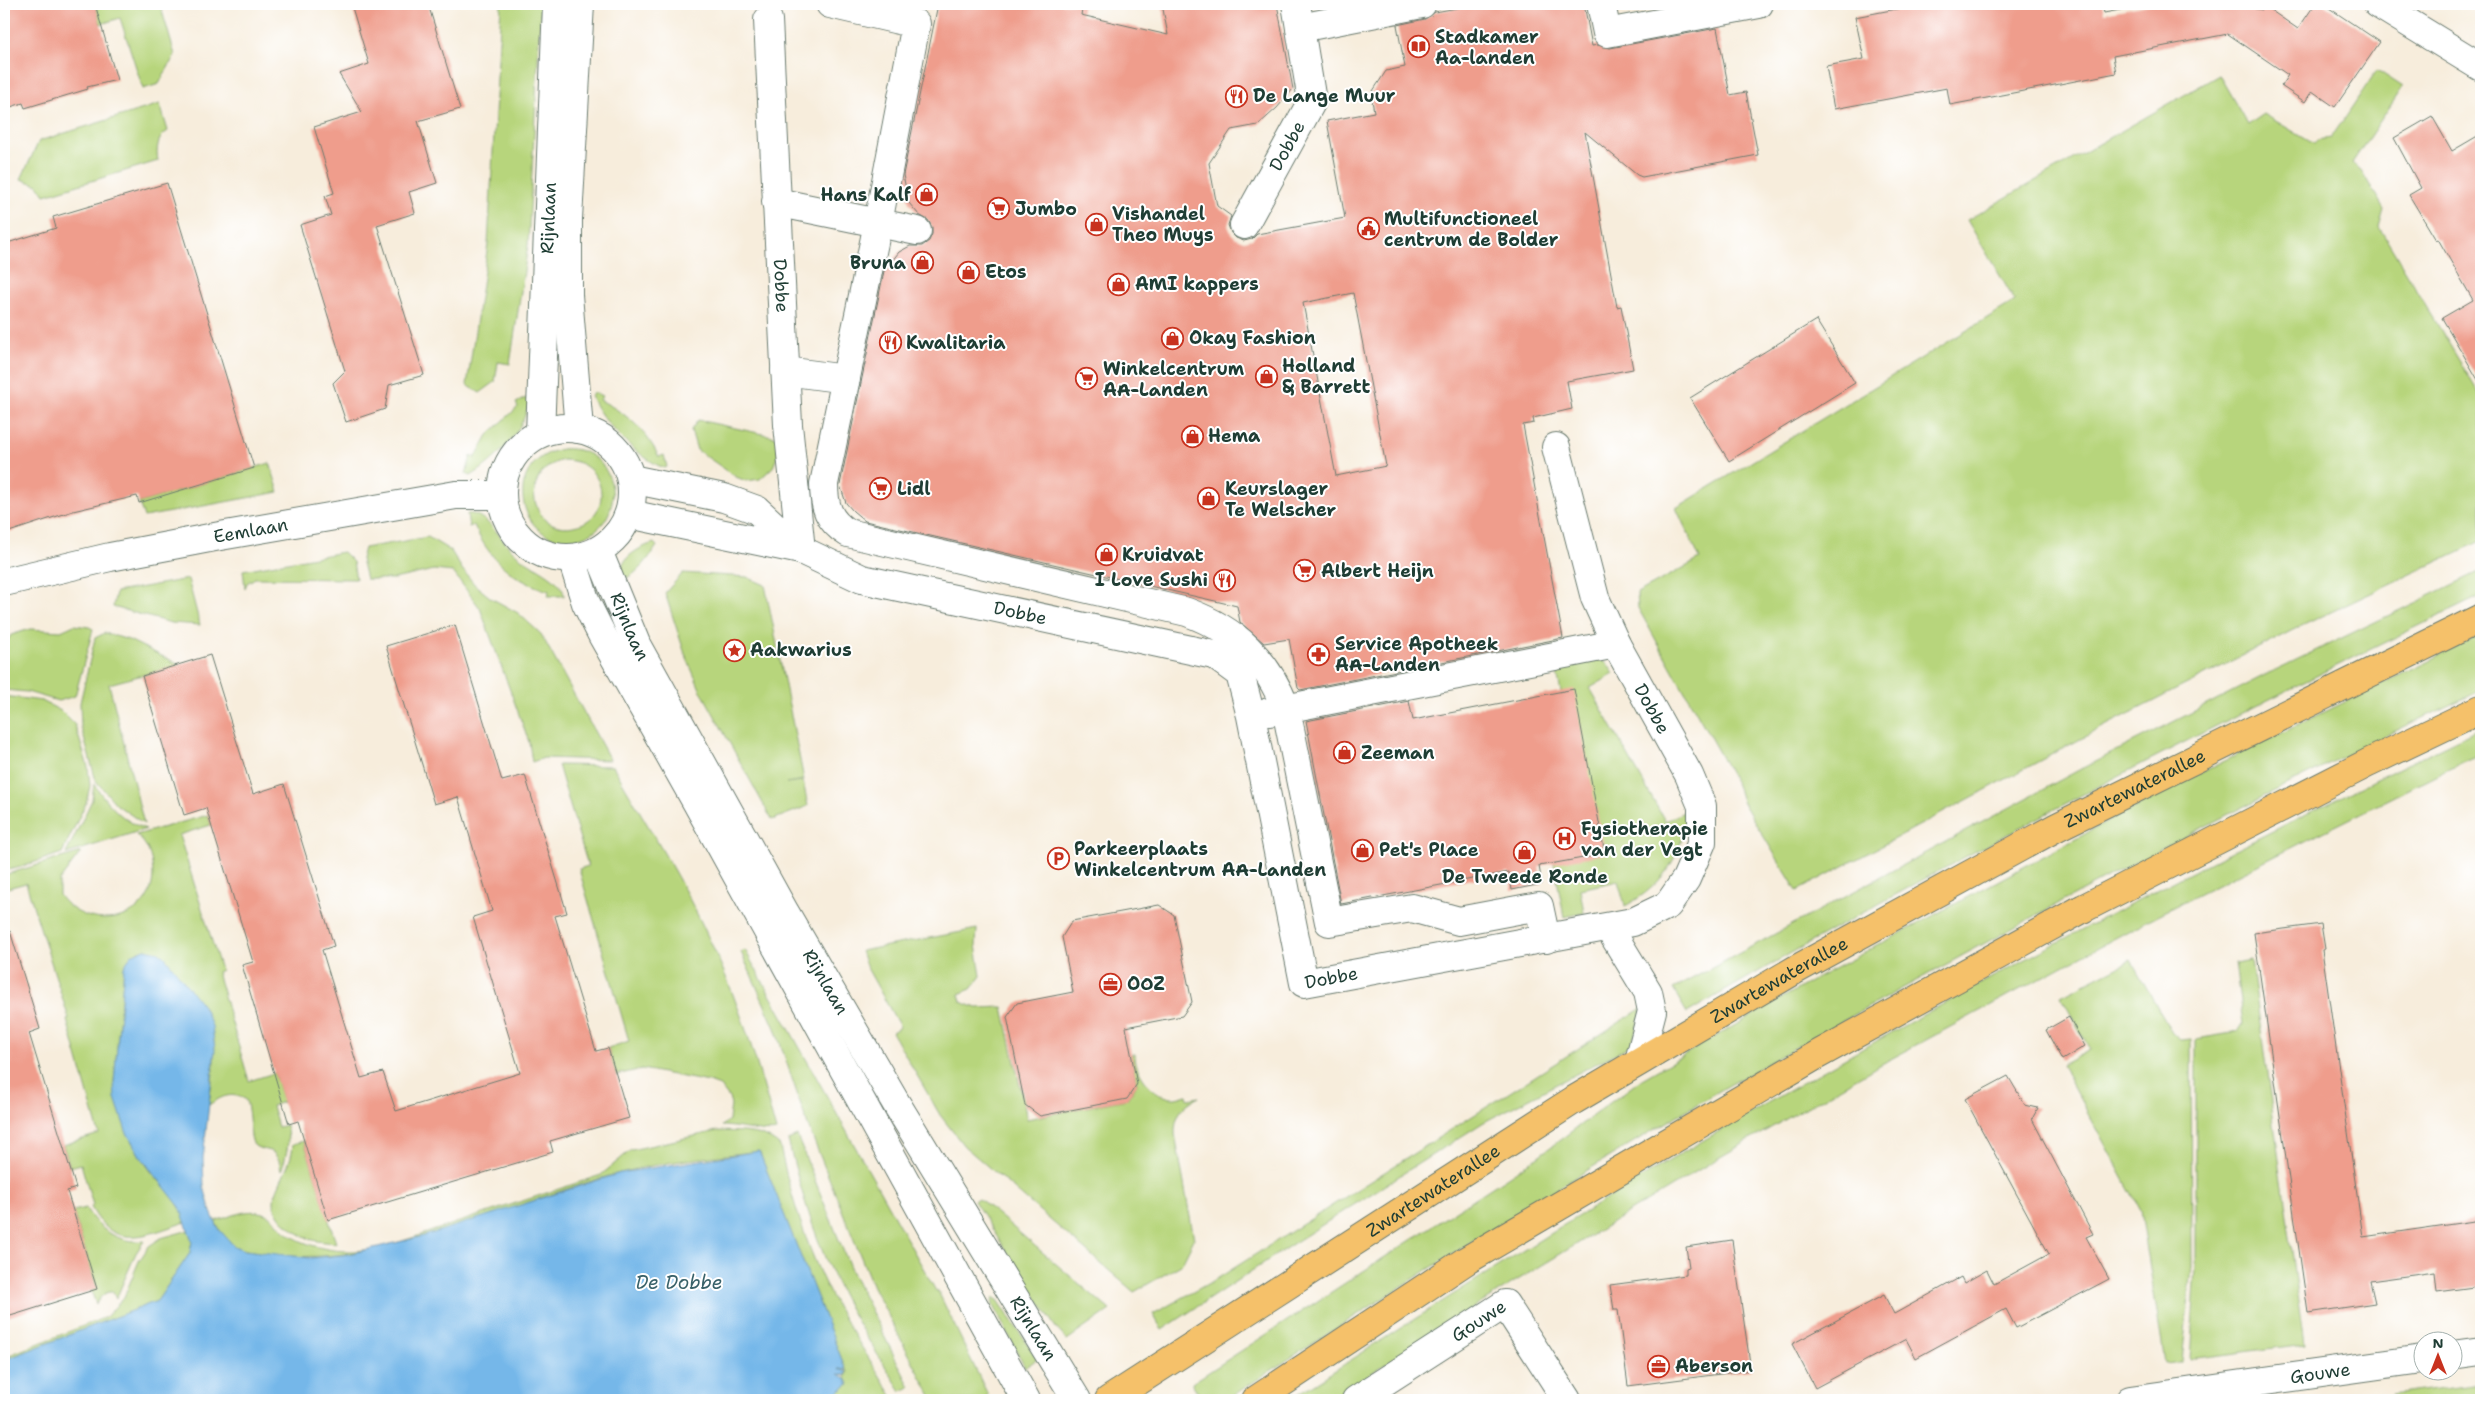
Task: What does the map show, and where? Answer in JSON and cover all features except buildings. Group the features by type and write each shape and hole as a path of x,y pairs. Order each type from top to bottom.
{"main road":[{"name":"Zwartewaterallee","path":"1109,1400 1574,1100 1795,970 2057,827 2481,618"},
{"path":"1256,1400 1467,1260 1817,1055 2084,908 2368,763 2481,709"}],"street":[{"name":"Rijnlaan","path":"540,433 557,4"},
{"name":"Rijnlaan","path":"579,429 568,295 568,219 580,4"},
{"path":"830,4 916,24 878,223 824,484 824,500 829,516 837,527 848,533 1187,612 1212,621 1248,645 1278,689 1286,709 1328,922 1412,908 1459,921 1538,906 1546,939"},
{"path":"1298,16 1422,4"},
{"path":"1601,4 1607,32 1759,4"},
{"path":"2378,4 2481,67"},
{"name":"Dobbe","path":"1244,225 1312,101 1298,16"},
{"name":"Dobbe","path":"768,20 788,425 800,550"},
{"path":"776,202 917,231"},
{"path":"785,371 846,379"},
{"path":"566,428 579,429 603,438 621,456 631,479 632,496 629,514 617,536 598,551 572,559 548,556 537,552 519,538 506,518 501,495 506,470 519,448 540,433 566,428"},
{"name":"Dobbe","path":"629,514 800,550 862,579 1214,655 1240,674 1304,983 1609,928 1633,922 1668,905 1686,879 1702,842 1702,806 1690,775 1616,644 1595,598 1556,447"},
{"name":"Dobbe","path":"631,479 724,498 757,510 800,550"},
{"name":"Eemlaan","path":"4,582 110,556 220,536 456,495 501,495"},
{"path":"800,550 827,540 837,527"},
{"name":"Rijnlaan","path":"598,551 637,646 783,909 896,1103 1077,1400"},
{"name":"Rijnlaan","path":"572,559 586,603 602,635 697,803 1026,1400"},
{"path":"1250,716 1616,644"},
{"path":"1240,674 1248,645"},
{"path":"1609,928 1648,992 1652,1011 1639,1061"},
{"name":"Gouwe","path":"1356,1400 1505,1304 1568,1400"},
{"path":"2462,1354 2481,1351"},
{"name":"Gouwe","path":"2130,1400 2412,1360"}],"green space":[{"path":"95,4 160,4 175,55 159,84 143,89 120,18 101,24"},
{"path":"501,4 541,4 528,245 510,364 498,362 495,382 480,393 467,385 488,244"},
{"path":"2377,70 2403,87 2352,163 2361,170 2384,209 2379,227 2481,397 2481,541 2293,630 2103,727 1797,891 1742,801 1737,785 1638,608 1637,593 1700,559 1676,508 2015,301 1967,220 2219,75 2248,125 2264,114 2314,144 2318,140 2331,138"},
{"path":"160,104 168,131 159,140 158,161 45,195 38,185 21,179 39,141"},
{"path":"593,392 602,396 600,400 619,411 641,430 659,457 664,455 667,467 664,468 654,463 622,438 603,417 596,406 591,396"},
{"path":"526,398 529,402 526,413 508,444 481,469 471,476 466,474 471,456 475,458 488,435 518,407 516,403"},
{"path":"698,420 777,437 778,455 773,467 760,479 746,481 736,477 697,450 691,430"},
{"path":"562,449 581,451 596,459 606,471 612,486 612,502 607,517 596,530 579,538 559,539 542,532 531,520 524,504 523,487 529,470 542,457","holes":["563,460 578,463 590,469 597,479 601,490 600,502 596,513 587,521 574,526 559,526 548,521 539,512 535,501 535,489 539,477 549,467"]},
{"path":"270,463 279,492 144,517 139,503"},
{"path":"467,514 474,514 487,522 516,554 558,583 564,596 548,596 549,591 524,581 504,567 487,548 474,525 469,527"},
{"path":"428,537 451,551 475,585 491,598 518,613 541,634 610,760 544,758 532,762 529,742 480,608 453,572 434,570 394,579 366,579 361,559 364,548"},
{"path":"654,543 657,546 647,560 638,570 624,579 622,566 625,560 636,551"},
{"path":"343,552 353,562 356,579 255,578 247,583 245,588 243,570"},
{"path":"2481,571 2481,596 2279,694 2080,796 1882,902 1687,1013 1673,989 2079,770 2267,674"},
{"path":"683,573 747,577 765,585 804,780 786,783 803,781 808,806 772,820 700,689 685,654 665,593"},
{"path":"188,579 200,625 171,623 113,607 116,592"},
{"path":"74,625 93,629 75,696 58,701 27,692 4,690 4,646 11,635 30,629 61,631"},
{"path":"105,633 129,640 180,665 109,684 144,824 117,805 96,781 81,727 80,703 95,638"},
{"path":"2481,635 2481,690 2354,751 2165,847 1849,1018 1721,1090 1585,1172 1430,1268 1226,1400 1202,1400 1192,1383 1529,1163 1642,1079 1815,979 2178,784"},
{"path":"1598,659 1607,663 1614,674 1590,688 1665,821 1684,812 1685,823 1679,847 1669,868 1654,885 1636,900 1625,906 1618,881 1580,889 1584,913 1564,917 1554,863 1561,692 1556,669"},
{"path":"4,696 42,701 61,711 75,725 88,767 90,786 86,803 62,853 4,871"},
{"path":"2481,728 2481,753 2158,915 1876,1067 1717,1159 1516,1281 1329,1400 1289,1400 1550,1233 1803,1082 1994,976 2188,874"},
{"path":"558,765 613,766 677,877 701,922 722,968 748,1036 776,1131 722,1126 729,1120 731,1105 729,1098 720,1086 709,1082 642,1069 616,1075 608,1048 629,1041 579,869 588,866"},
{"path":"94,784 116,811 130,822 146,829 66,854 92,800"},
{"path":"208,815 211,825 179,835 221,970 217,972 249,1081 274,1073 283,1102 272,1106 278,1127 286,1125 288,1143 286,1153 281,1171 279,1160 274,1153 255,1146 251,1138 245,1099 231,1095 218,1099 209,1105 214,1067 214,1042 209,1018 203,1006 148,949 138,951 124,967 114,1082 118,1107 138,1153 176,1202 186,1222 146,1234 122,1235 111,1231 100,1222 91,1207 93,1205 81,1164 70,1167 63,1145 99,1134 67,1020 69,1019 26,883 4,889 4,875 81,852 59,881 59,895 72,908 87,916 104,919 120,917 135,910 146,899 152,884 150,856 145,845 136,835"},
{"path":"977,929 976,945 981,976 971,989 959,994 961,1002 977,1008 1003,1007 1027,1119 1127,1099 1137,1084 1131,1054 1135,1054 1141,1075 1157,1092 1171,1098 1187,1095 1188,1099 1199,1097 1184,1107 1178,1116 1175,1127 1194,1239 1181,1265 1134,1292 964,1146 940,1115 892,1032 900,1027 866,966 861,951"},
{"path":"745,950 936,1291 938,1291 988,1395 981,1400 933,1400 873,1287 808,1126 775,1028 741,952"},
{"path":"2131,960 2172,1033 2180,1040 2191,1039 2192,1267 2182,1361 2165,1363 2141,1211 2062,1065 2090,1050 2061,996"},
{"path":"2251,960 2305,1344 2190,1359 2196,1267 2196,1039 2238,1032 2243,1024 2235,963"},
{"path":"1642,1008 1632,1044 1484,1122 1162,1330 1153,1314 1220,1277"},
{"path":"717,1131 758,1134 780,1146 795,1206 818,1269 836,1305 893,1397 892,1400 828,1400 849,1384 846,1378 848,1371 759,1151 672,1162 620,1173 578,1185 444,1231 378,1248 601,1175 631,1150"},
{"path":"797,1136 854,1277 910,1387 901,1391 870,1343 842,1294 817,1238 788,1140"},
{"path":"304,1141 336,1243 321,1242 299,1234 285,1223 276,1210 275,1196 288,1164 293,1144"},
{"path":"976,1199 981,1200 1110,1310 1067,1340 1056,1328 974,1201"},
{"path":"86,1208 97,1223 110,1234 126,1240 144,1241 136,1253 116,1299 113,1292 108,1292 96,1304 91,1291 97,1289 73,1211"},
{"path":"243,1212 259,1212 271,1217 286,1232 301,1241 318,1247 354,1251 378,1248 353,1253 308,1256 244,1250 227,1240 215,1221"},
{"path":"189,1230 192,1241 190,1253 157,1301 4,1360 4,1357 106,1317 124,1297 139,1261 149,1246 161,1238"},
{"path":"994,1298 998,1300 1037,1359 1025,1368 992,1302"},
{"path":"2481,1383 2481,1396 2431,1400 2393,1400 2392,1395"}],"water":[{"name":"De Dobbe","path":"145,949 159,952 165,957 203,1006 212,1026 215,1049 203,1158 204,1187 218,1228 234,1246 244,1250 310,1258 344,1255 424,1236 620,1173 759,1151 846,1370 839,1369 847,1372 846,1375 838,1374 846,1378 849,1384 828,1400 4,1400 4,1360 157,1301 190,1253 192,1241 180,1207 140,1156 126,1131 115,1098 114,1082 124,967 131,955"}],"place":[{"name":"Stadkamer Aa-landen","path":"1419,47"},
{"name":"De Lange Muur","path":"1237,96"},
{"name":"Hans Kalf","path":"927,195"},
{"name":"Jumbo","path":"999,209"},
{"name":"Vishandel Theo Muys","path":"1096,224"},
{"name":"Multifunctioneel centrum de Bolder","path":"1368,229"},
{"name":"Bruna","path":"922,263"},
{"name":"Etos","path":"969,272"},
{"name":"AMI kappers","path":"1119,284"},
{"name":"Okay Fashion","path":"1173,338"},
{"name":"Kwalitaria","path":"890,343"},
{"name":"Holland & Barrett","path":"1266,376"},
{"name":"Winkelcentrum AA-Landen","path":"1087,379"},
{"name":"Hema","path":"1192,436"},
{"name":"Lidl","path":"881,489"},
{"name":"Keurslager Te Welscher","path":"1209,499"},
{"name":"Kruidvat","path":"1106,555"},
{"name":"Albert Heijn","path":"1305,571"},
{"name":"I Love Sushi","path":"1224,580"},
{"name":"Aakwarius","path":"734,650"},
{"name":"Service Apotheek AA-Landen","path":"1319,654"},
{"name":"Zeeman","path":"1345,753"},
{"name":"Fysiotherapie van der Vegt","path":"1565,839"},
{"name":"Pet's Place","path":"1363,850"},
{"name":"De Tweede Ronde","path":"1525,852"},
{"name":"Parkeerplaats Winkelcentrum AA-Landen","path":"1058,859"},
{"name":"OOZ","path":"1111,984"},
{"name":"Aberson","path":"1659,1366"}]}
